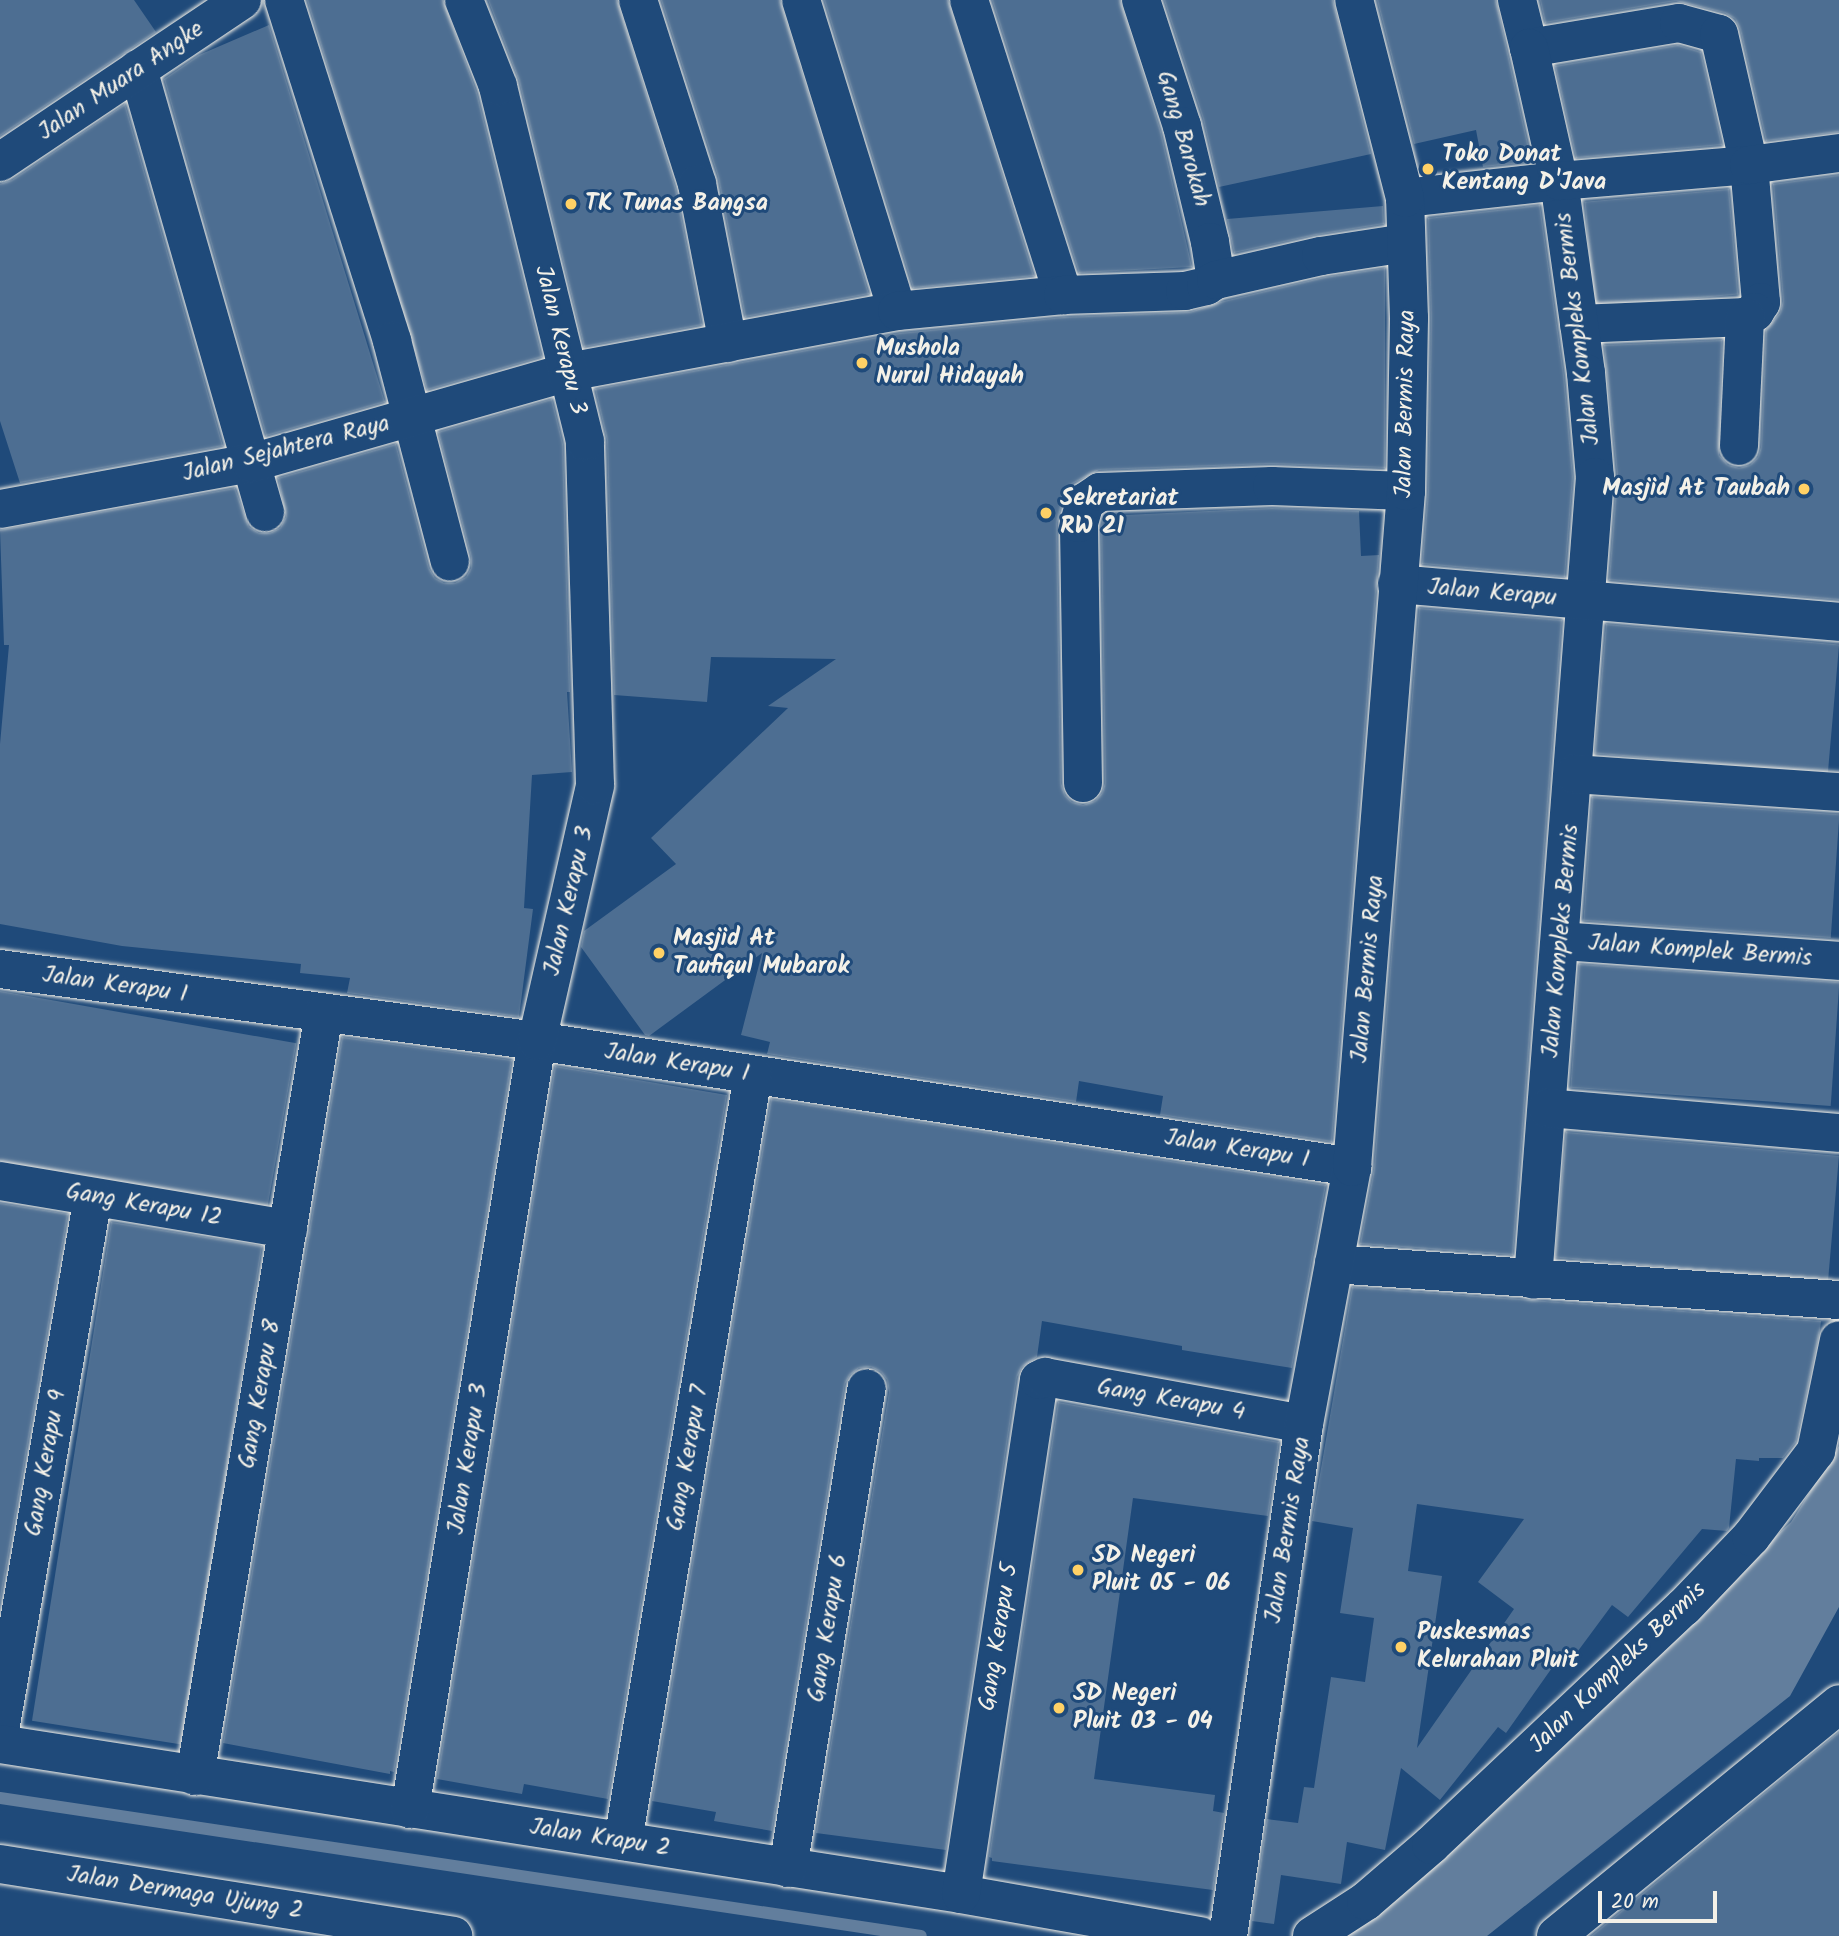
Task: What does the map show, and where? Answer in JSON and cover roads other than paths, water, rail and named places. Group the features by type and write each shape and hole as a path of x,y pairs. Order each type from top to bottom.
{"street":[{"path":"284,0 392,341 450,562"},
{"name":"Jalan Kerapu 3","path":"410,1809 537,1041 595,785 585,441 498,86 464,0"},
{"path":"638,0 697,184 728,343"},
{"path":"802,0 897,311"},
{"path":"969,0 1063,295"},
{"name":"Gang Barokah","path":"1141,0 1182,126 1210,242 1216,280"},
{"name":"Jalan Bermis Raya","path":"1228,1936 1304,1424 1352,1167 1406,491 1409,318 1405,198 1354,0"},
{"name":"Jalan Kompleks Bermis","path":"1517,0 1559,181 1579,324 1595,477 1533,1280"},
{"name":"Jalan Muara Angke","path":"0,162 238,1"},
{"path":"1529,48 1677,11 1719,34 1749,165 1761,302 1755,312 1745,317 1579,324"},
{"path":"138,69 265,512"},
{"path":"1405,198 1559,181 1749,165 1839,153"},
{"name":"Jalan Sejahtera Raya","path":"0,509 251,463 568,372 897,311 1063,295 1185,290 1206,286 1216,280 1321,256 1406,243"},
{"path":"1739,446 1745,317"},
{"path":"1083,783 1079,523 1085,502 1100,492 1272,486 1406,491"},
{"name":"Jalan Kerapu","path":"1397,584 1587,602"},
{"path":"1587,602 1839,622"},
{"path":"1574,774 1839,792"},
{"name":"Jalan Komplek Bermis","path":"1561,941 1839,961"},
{"name":"Jalan Kerapu I","path":"0,969 537,1041 1352,1167"},
{"name":"Gang Kerapu 8","path":"195,1776 324,1013"},
{"name":"Gang Kerapu 7","path":"622,1841 753,1075"},
{"path":"1547,1108 1839,1133"},
{"name":"Gang Kerapu 12","path":"0,1181 288,1230"},
{"name":"Gang Kerapu 9","path":"0,1730 93,1196"},
{"path":"1334,1264 1839,1300"},
{"name":"Jalan Kompleks Bermis","path":"1312,1936 1366,1901 1431,1845 1684,1607 1751,1537 1816,1451 1839,1340"},
{"name":"Gang Kerapu 4","path":"1039,1380 1045,1377 1304,1424"},
{"name":"Gang Kerapu 5","path":"961,1894 1039,1380"},
{"name":"Gang Kerapu 6","path":"788,1868 867,1388"},
{"path":"1556,1936 1839,1704"},
{"name":"Jalan Krapu 2","path":"0,1744 961,1894 1200,1936"},
{"name":"Jalan Dermaga Ujung 2","path":"0,1864 453,1936"}],"water":[{"path":"1839,1446 1839,1607 1790,1696 1487,1936 1318,1936 1606,1697 1791,1522"}],"waterway":[{"path":"0,1798 921,1936"}],"place":[{"name":"Toko Donat Kentang D'Java","path":"1428,169"},
{"name":"TK Tunas Bangsa","path":"571,204"},
{"name":"Mushola Nurul Hidayah","path":"862,363"},
{"name":"Masjid At Taubah","path":"1804,489"},
{"name":"Sekretariat RW 21","path":"1046,513"},
{"name":"Masjid At Taufiqul Mubarok","path":"659,953"},
{"name":"SD Negeri Pluit 05 - 06","path":"1078,1570"},
{"name":"Puskesmas Kelurahan Pluit","path":"1401,1647"},
{"name":"SD Negeri Pluit 03 - 04","path":"1059,1708"}]}
